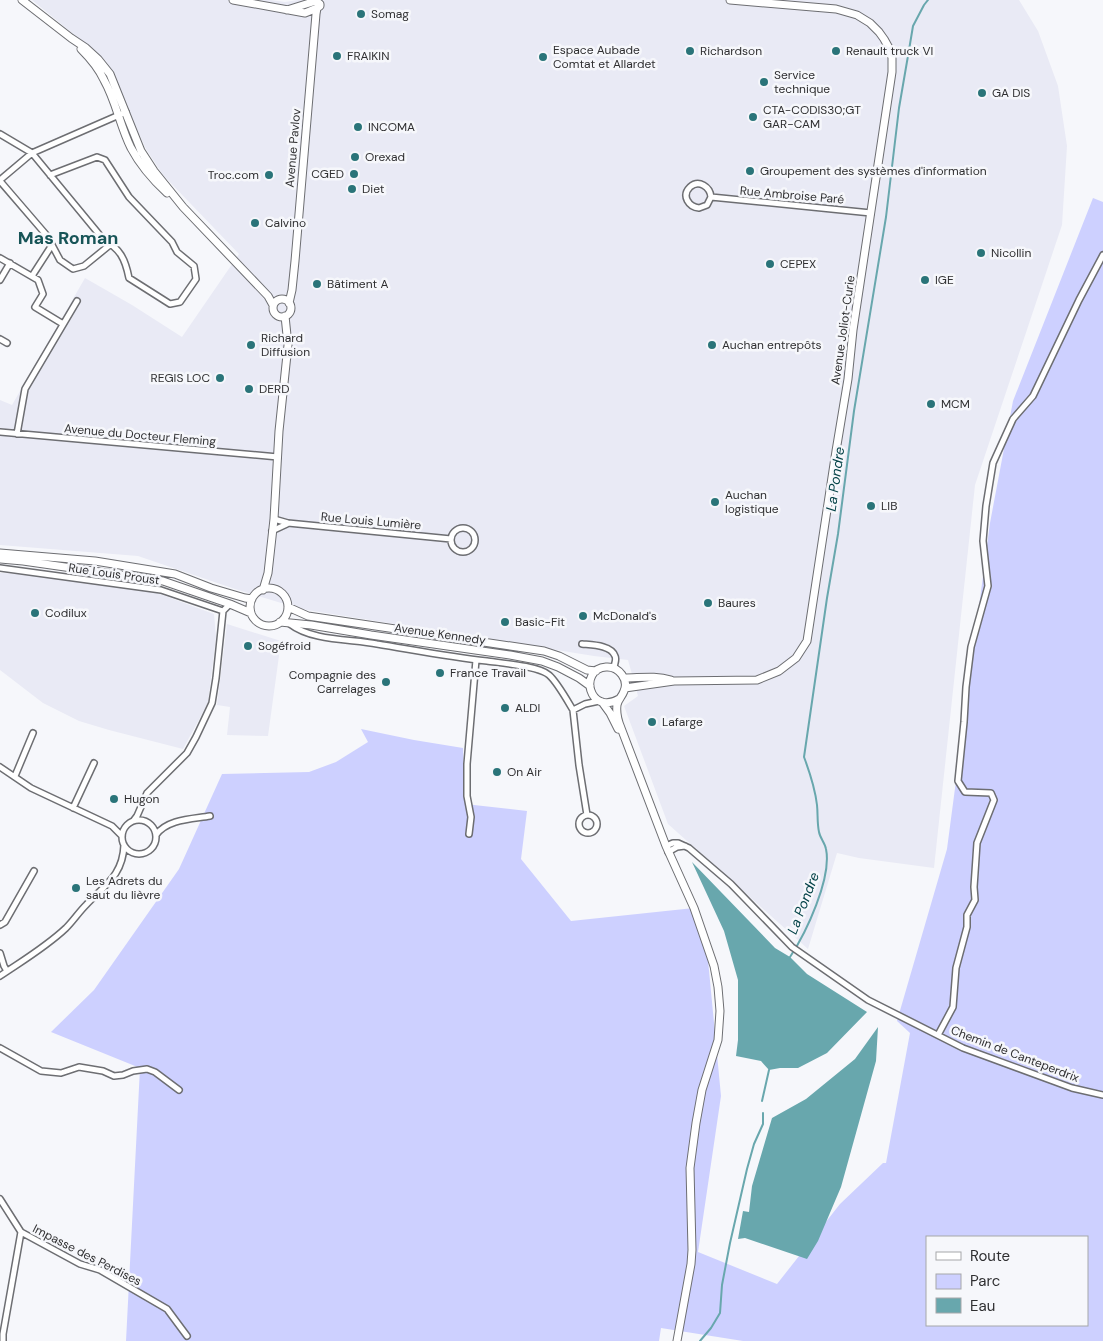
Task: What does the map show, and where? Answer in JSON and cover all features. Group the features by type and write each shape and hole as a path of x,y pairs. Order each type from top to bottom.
{"street":[{"path":"22,0 86,48 110,74 141,151 154,171 183,207"},
{"path":"233,0 305,13 317,5"},
{"name":"Avenue Joliot-Curie","path":"625,688 674,681 757,680 779,670 796,658 807,641 848,379 892,72 892,58 889,48 879,32 863,18 836,9 730,0"},
{"name":"Avenue Pavlov","path":"284,301 292,290 317,5"},
{"path":"71,38 88,56 104,80 130,147 139,162 268,296 273,305 273,311 277,316 282,316 290,310 284,301 268,296"},
{"path":"111,244 84,266 73,269 60,260 49,238 0,181 32,153 126,112"},
{"path":"0,134 32,153 50,175 103,239 111,244 126,262 129,278 170,304 180,302 196,279 194,266 177,252 172,242 129,197 105,160 97,156 50,175"},
{"name":"Rue Ambroise Paré","path":"698,184 709,189 711,197 707,205 700,208 691,206 688,202 687,194 690,187 698,184"},
{"name":"Rue Ambroise Paré","path":"711,197 871,213"},
{"path":"32,276 52,245"},
{"path":"938,1035 952,1006 956,968 967,927 967,915 975,900 977,843 994,800 991,793 965,792 958,781 971,647 988,586 983,541 993,463 1013,419 1033,396 1103,255"},
{"path":"0,258 38,280 43,294 35,307 63,324"},
{"path":"0,280 10,263"},
{"path":"17,434 25,389 77,301"},
{"path":"273,305 284,301"},
{"path":"263,590 268,573 274,518 279,431 288,345 282,316"},
{"path":"0,339 7,343"},
{"name":"Avenue du Docteur Fleming","path":"0,432 278,457"},
{"name":"Rue Louis Lumière","path":"274,518 288,523 451,540"},
{"path":"272,531 288,523"},
{"path":"462,528 473,533 475,541 471,549 462,552 454,548 451,540 455,532 462,528"},
{"path":"0,553 95,561 175,574 211,588 252,599"},
{"path":"0,559 163,580 251,613"},
{"name":"Rue Louis Proust","path":"0,568 161,590 223,611"},
{"path":"268,573 275,590"},
{"path":"263,590 275,590 284,596 288,607 285,618 275,625 264,625 254,619 251,613 252,599 258,592 263,590"},
{"path":"0,767 31,788 112,826 123,827 127,825 137,816 147,793 186,752 212,703 223,611 230,604"},
{"name":"Avenue Kennedy","path":"288,607 308,616 544,651 587,670 596,671 606,667 614,668"},
{"name":"Avenue Kennedy","path":"280,622 311,625 542,661 579,678 610,713 626,739"},
{"path":"289,623 304,633 511,664 543,672 550,676 573,710 587,815"},
{"path":"573,710 585,704 600,701 614,702 619,699 625,688 622,674 614,668 616,659 610,649 582,644"},
{"path":"469,834 471,817 467,796 467,764 476,660"},
{"path":"585,704 592,675 596,671"},
{"name":"Avenue Joliot-Curie","path":"624,678 648,676 674,681"},
{"path":"619,699 617,717 667,849 694,908 714,966 718,987 720,1011 718,1040 702,1090 690,1168 691,1264 677,1341"},
{"path":"15,776 34,733"},
{"path":"73,808 94,763"},
{"path":"141,807 144,821"},
{"path":"156,835 163,827 180,820 210,816"},
{"path":"134,820 144,821 152,826 163,827"},
{"path":"0,976 68,927 86,905 111,881 124,854 122,836 127,825"},
{"path":"112,826 122,836"},
{"path":"120,863 127,856 143,854 153,848 156,835 152,826"},
{"name":"Chemin de Canteperdrix","path":"667,849 673,843 686,846 731,884 795,948 868,1000 963,1048 1072,1088 1103,1095"},
{"path":"124,845 131,852 137,854"},
{"path":"0,925 5,922 34,871"},
{"path":"0,953 7,971"},
{"path":"0,1048 41,1071 61,1073 80,1067 103,1071 114,1076 147,1069 155,1072 179,1090"},
{"path":"0,1199 21,1232 3,1341"},
{"name":"Impasse des Perdises","path":"21,1232 80,1264 100,1270 167,1309 187,1336"}],"shaded area":[{"path":"32,0 271,0 285,2 298,0 1019,0 1038,31 1058,86 1067,146 1062,225 975,485 934,868 859,858 837,853 808,949 668,824 624,706 638,696 628,660 301,609 138,556 0,545 0,400 12,405 85,278 182,337 239,254 163,175 146,149 106,61"},
{"path":"0,573 29,574 157,593 214,614 216,637 208,703 183,749 79,721 43,703 0,670"},
{"path":"227,624 281,641 268,736 227,735 230,707 217,705"}],"green space":[{"path":"1093,198 1103,202 1103,1341 743,1341 661,1328 659,1341 126,1341 140,1068 51,1032 94,990 179,869 222,774 309,772 336,762 368,742 361,729 463,748 465,804 527,811 521,859 571,921 694,908 708,960 721,1096 698,1252 777,1284 840,1204 883,1163 886,1163 910,1033 897,1021 947,849 990,523 1013,401"}],"water":[{"path":"692,862 775,948 790,957 807,974 867,1012 827,1053 798,1068 769,1070 761,1061 736,1056 738,1040 738,980 724,931"},
{"path":"878,1027 876,1061 841,1187 818,1241 807,1259 745,1238 738,1239 743,1211 749,1212 752,1186 772,1118 806,1099 855,1059"}],"waterway":[{"name":"La Pondre","path":"790,957 810,920 825,875 826,849 819,832 815,793 804,757 838,534 854,411 886,217 899,108 913,26 928,0"},
{"name":"La Pondre","path":"762,1101 769,1070"},
{"name":"La Pondre","path":"700,1341 720,1313 722,1285 730,1243 747,1169 754,1144 763,1124 763,1113"}],"place":[{"name":"Somag","path":"361,14"},
{"name":"Richardson","path":"690,51"},
{"name":"Renault truck VI","path":"836,51"},
{"name":"FRAIKIN","path":"337,56"},
{"name":"Espace Aubade Comtat et Allardet","path":"543,57"},
{"name":"Service technique","path":"764,82"},
{"name":"GA DIS","path":"982,93"},
{"name":"CTA-CODIS30;GT GAR-CAM","path":"753,117"},
{"name":"INCOMA","path":"358,127"},
{"name":"Orexad","path":"355,157"},
{"name":"Groupement des systèmes d'information","path":"750,171"},
{"name":"CGED","path":"354,174"},
{"name":"Troc.com","path":"269,175"},
{"name":"Diet","path":"352,189"},
{"name":"Calvino","path":"255,223"},
{"name":"Nicollin","path":"981,253"},
{"name":"CEPEX","path":"770,264"},
{"name":"IGE","path":"925,280"},
{"name":"Bâtiment A","path":"317,284"},
{"name":"Richard Diffusion","path":"251,345"},
{"name":"Auchan entrepôts","path":"712,345"},
{"name":"REGIS LOC","path":"220,378"},
{"name":"DERD","path":"249,389"},
{"name":"MCM","path":"931,404"},
{"name":"Auchan logistique","path":"715,502"},
{"name":"LIB","path":"871,506"},
{"name":"Baures","path":"708,603"},
{"name":"Codilux","path":"35,613"},
{"name":"McDonald's","path":"583,616"},
{"name":"Basic-Fit","path":"505,622"},
{"name":"Sogéfroid","path":"248,646"},
{"name":"France Travail","path":"440,673"},
{"name":"Compagnie des Carrelages","path":"386,682"},
{"name":"ALDI","path":"505,708"},
{"name":"Lafarge","path":"652,722"},
{"name":"On Air","path":"497,772"},
{"name":"Hugon","path":"114,799"},
{"name":"Les Adrets du saut du lièvre","path":"76,888"}],"district":[{"name":"Mas Roman","path":"68,238"}]}
